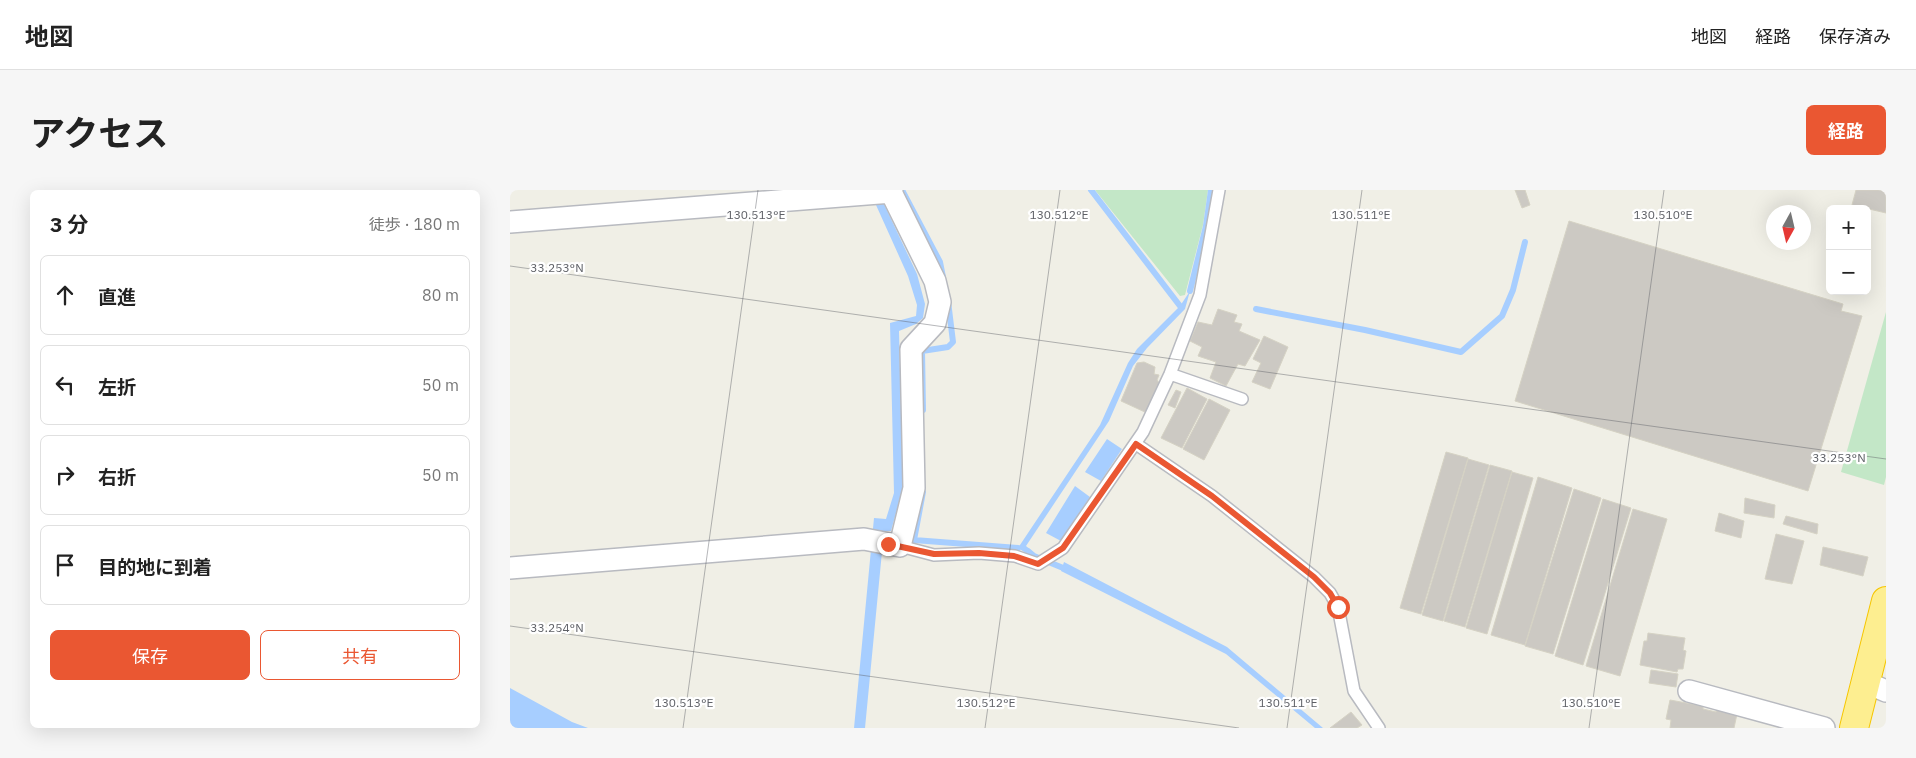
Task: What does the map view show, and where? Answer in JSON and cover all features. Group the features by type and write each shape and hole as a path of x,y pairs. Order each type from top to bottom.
{"highway":[{"path":"1854,728 1880,686 1886,601"}],"street":[{"path":"510,222 882,192 935,281 940,302 935,323 911,349 914,488 894,545 864,539 510,568"},
{"path":"1689,690 1824,728"}],"lane":[{"path":"894,545 934,554 979,553 1014,556 1038,564 1063,548 1136,444 1170,374 1200,295 1220,190"},
{"path":"1170,374 1242,399"},
{"path":"1136,444 1212,496 1314,577 1330,593 1338,607 1354,690 1379,728"}],"green space":[{"path":"1095,190 1208,190 1203,225 1185,295 1180,296"},
{"path":"1886,312 1886,477 1884,485 1841,472"}],"water":[{"path":"867,190 883,202 917,274 925,304 923,318 916,324 899,331 903,488 891,531 884,531 865,728 854,728 874,518 886,519 894,493 890,323 916,316 917,305 908,276 876,205"},
{"path":"1190,291 1185,309 1147,348 1133,366 1109,421 1026,546 1035,554 1032,557 1018,548 1100,425 1128,363 1137,349 1180,306"},
{"path":"1107,439 1122,449 1101,481 1085,472"},
{"path":"1075,486 1090,497 1061,541 1046,533"},
{"path":"1064,562 1227,647 1323,728 1315,728 1226,654 1061,571"},
{"path":"510,688 572,722 588,728 510,728"}],"building":[{"path":"1515,190 1525,190 1530,205 1522,208"},
{"path":"1856,190 1886,190 1886,213 1871,209 1871,205 1852,205"},
{"path":"1569,221 1843,304 1841,311 1862,316 1808,491 1515,401"},
{"path":"1218,309 1237,315 1234,322 1242,324 1239,331 1260,340 1245,366 1238,364 1226,386 1210,378 1216,362 1198,356 1202,347 1190,341 1198,322 1212,325"},
{"path":"1264,336 1288,347 1270,389 1252,382 1261,363 1253,359"},
{"path":"1144,362 1155,367 1154,374 1159,375 1157,380 1160,384 1147,413 1121,401 1137,363"},
{"path":"1187,388 1207,399 1182,448 1161,438"},
{"path":"1176,390 1181,392 1175,408 1168,405"},
{"path":"1209,399 1230,410 1204,460 1183,449"},
{"path":"1446,452 1468,458 1421,614 1400,608"},
{"path":"1468,459 1489,465 1443,621 1422,615"},
{"path":"1490,465 1512,471 1465,627 1444,621"},
{"path":"1512,472 1533,478 1487,634 1466,628"},
{"path":"1538,477 1572,488 1525,645 1491,635"},
{"path":"1574,489 1601,498 1553,654 1525,646"},
{"path":"1745,498 1775,505 1774,518 1744,513"},
{"path":"1603,499 1631,508 1583,665 1555,656"},
{"path":"1633,509 1667,519 1620,676 1586,666"},
{"path":"1719,513 1744,521 1741,538 1715,531"},
{"path":"1786,516 1818,524 1817,534 1783,524"},
{"path":"1776,534 1804,541 1792,584 1765,579"},
{"path":"1823,547 1868,557 1863,576 1820,565"},
{"path":"1648,633 1685,638 1683,650 1686,651 1683,669 1678,669 1677,672 1640,665 1644,641 1647,641"},
{"path":"1651,670 1678,674 1676,687 1649,683"},
{"path":"1670,700 1703,706 1703,709 1716,712 1717,707 1737,714 1734,728 1670,728 1671,720 1666,719"},
{"path":"1351,712 1362,725 1357,728 1330,728"}],"waterway":[{"path":"902,190 940,262 943,277"},
{"path":"1091,190 1180,306"},
{"path":"1190,291 1206,226 1211,190"},
{"path":"1256,309 1365,330 1461,352 1502,316 1513,290 1525,242"},
{"path":"923,410 922,351 948,347 953,342 948,301"},
{"path":"923,492 914,540 1018,548"},
{"path":"1028,551 1034,556 1068,570"}],"route":[{"path":"888,544 934,554 979,553 1014,556 1038,564 1063,548 1136,444 1212,496 1314,577 1330,593 1338,607"}]}
